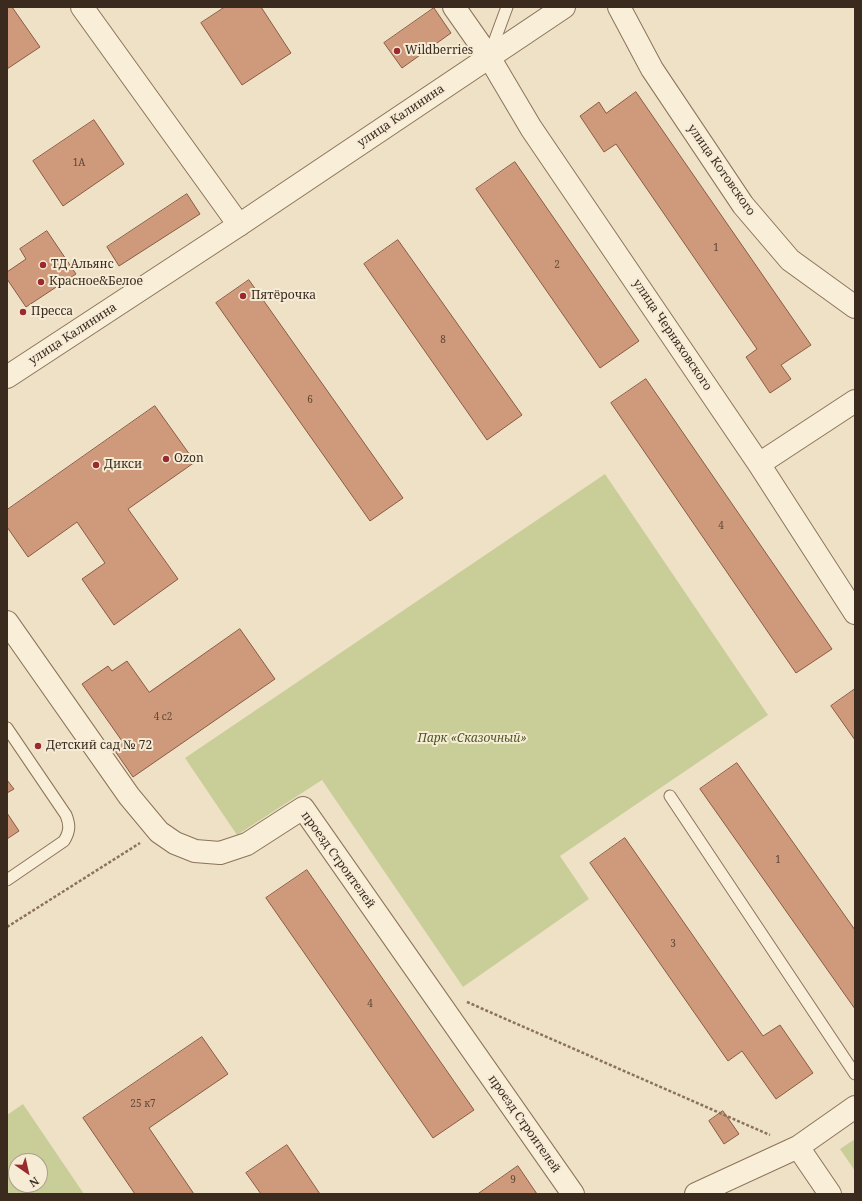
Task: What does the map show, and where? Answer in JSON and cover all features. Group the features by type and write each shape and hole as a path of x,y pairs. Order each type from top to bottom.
{"street":[{"path":"82,7 239,225"},
{"name":"улица Черняховского","path":"454,7 489,57 531,128 759,464 855,613"},
{"name":"улица Калинина","path":"7,377 239,225 564,7"},
{"name":"улица Котовского","path":"619,7 652,69 742,205 790,260 855,307"},
{"path":"759,464 855,401"},
{"name":"проезд Строителей","path":"7,622 129,796 159,832 176,843 195,851 220,853 247,844 303,808 573,1194"},
{"path":"696,1194 798,1147 855,1107"},
{"path":"798,1147 830,1194"}],"lane":[{"path":"489,57 507,7"},
{"path":"7,728 66,815 70,826 64,841 7,880"},
{"path":"670,796 855,1074"}],"path":[{"path":"7,927 159,832"},
{"path":"463,1001 798,1147"}],"green space":[{"name":"Парк «Сказочный»","path":"605,474 768,715 560,856 589,899 463,987 322,780 237,835 185,758"},
{"path":"23,1104 84,1194 7,1194 7,1115"},
{"path":"855,1139 855,1171 840,1149"}],"building":[{"path":"7,7 12,7 40,47 7,69"},
{"path":"225,7 261,7 291,53 242,85 201,23"},
{"path":"434,8 451,33 402,68 384,43"},
{"path":"636,92 811,345 781,365 791,379 770,393 746,357 757,349 616,144 604,152 580,116 599,102 606,113"},
{"path":"94,120 124,164 63,206 33,161"},
{"path":"515,162 639,341 600,368 476,189"},
{"path":"187,194 200,214 119,266 107,247"},
{"name":"ТД Альянс","path":"47,231 76,274 26,307 7,279 7,272 26,259 20,249"},
{"path":"398,240 522,415 487,440 364,264"},
{"path":"249,280 403,498 370,521 216,303"},
{"path":"646,379 832,649 796,673 611,403"},
{"path":"155,406 195,462 128,509 178,579 114,625 82,579 105,563 77,522 28,557 7,527 7,510"},
{"path":"240,629 275,679 133,777 113,748 122,741 82,684 108,666 112,671 127,661 149,692"},
{"path":"855,689 855,740 831,706"},
{"path":"737,763 855,930 855,1009 700,789"},
{"path":"7,780 14,789 7,793"},
{"path":"7,813 19,831 7,839"},
{"path":"625,838 763,1036 780,1025 813,1073 776,1099 742,1051 728,1061 590,863"},
{"path":"307,870 474,1110 433,1138 266,898"},
{"path":"202,1037 228,1074 149,1128 194,1194 135,1194 83,1118"},
{"path":"723,1111 739,1134 724,1144 709,1121"},
{"path":"287,1145 320,1194 261,1194 246,1173"},
{"path":"518,1166 537,1194 478,1194"}],"place":[{"name":"Wildberries","path":"397,51"},
{"name":"ТД Альянс","path":"43,265"},
{"name":"Красное&Белое","path":"41,282"},
{"name":"Пятёрочка","path":"243,296"},
{"name":"Пресса","path":"23,312"},
{"name":"Ozon","path":"166,459"},
{"name":"Дикси","path":"96,465"},
{"name":"Детский сад № 72","path":"38,746"}]}
